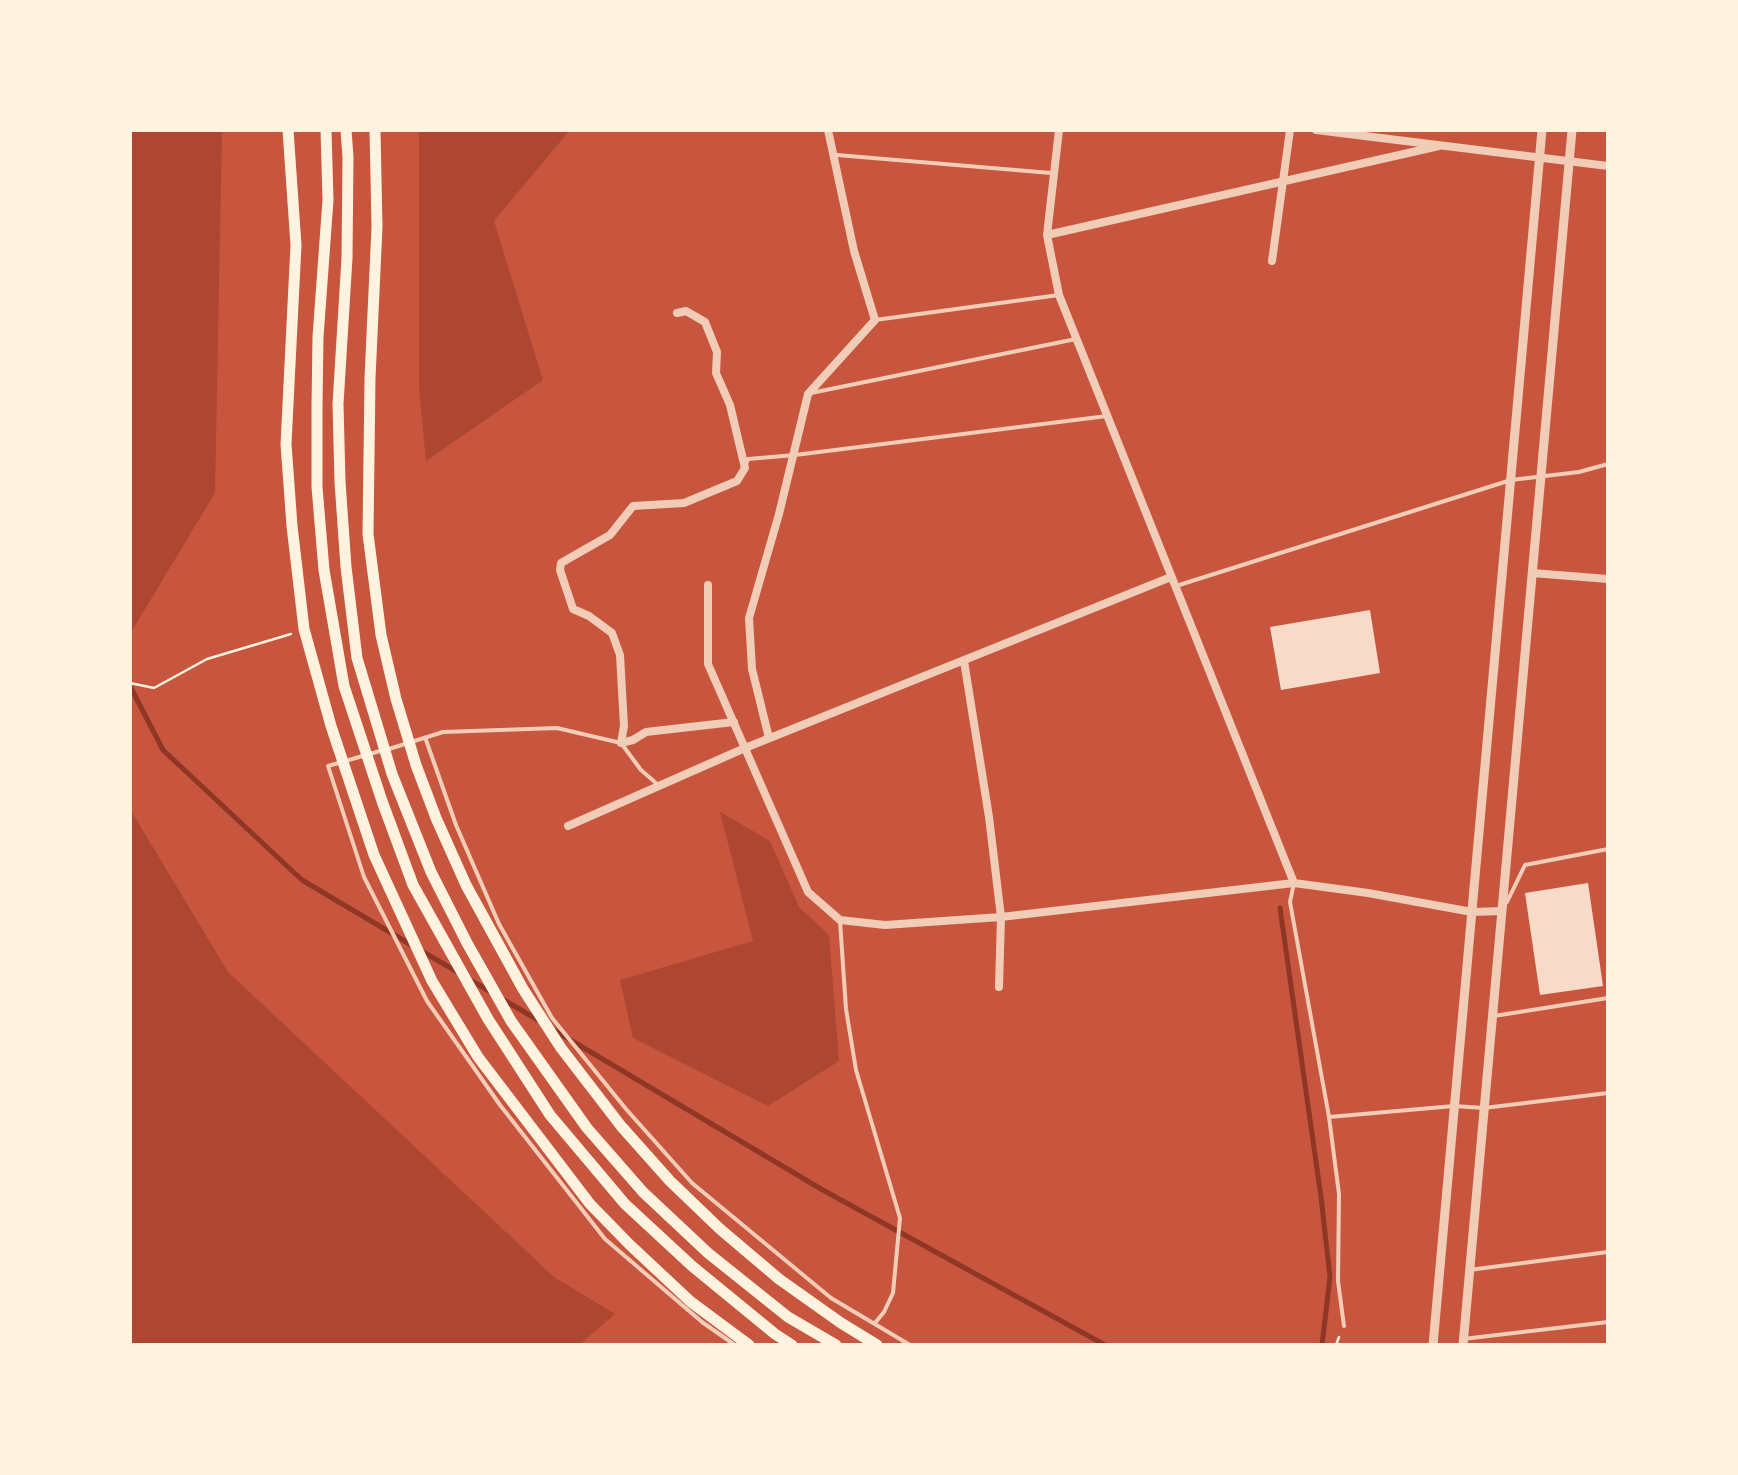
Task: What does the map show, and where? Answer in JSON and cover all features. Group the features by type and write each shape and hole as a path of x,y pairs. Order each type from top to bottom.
{"main road":[{"path":"288,130 296,245 286,444 304,629 374,855 432,980 478,1057 590,1204 691,1302 749,1345"},
{"path":"326,130 328,200 317,406 317,487 324,570 344,686 413,885 488,1019 550,1115 625,1204 692,1266 792,1345"},
{"path":"346,130 347,258 338,404 346,567 357,658 392,774 431,872 511,1021 586,1128 643,1192 708,1253 788,1317 836,1345"},
{"path":"375,130 378,227 370,378 368,534 380,635 396,699 436,818 466,885 523,988 561,1048 621,1126 720,1229 779,1279 877,1345"}],"street":[{"path":"769,738 752,669 749,618 808,394 875,320 854,251 828,130"},
{"path":"1058,130 1047,234 1059,296 1294,883"},
{"path":"1272,261 1290,130"},
{"path":"1316,130 1608,166"},
{"path":"1432,1345 1542,130"},
{"path":"1463,1342 1572,130"},
{"path":"1047,234 1439,146"},
{"path":"677,312 686,311 705,322 717,352 716,373 730,405 745,468 737,481 684,503 633,506 610,534 561,563 560,570 572,609 612,633 620,655 624,726 621,742 646,732 734,722"},
{"path":"1532,573 1608,579"},
{"path":"568,826 769,738 1174,582"},
{"path":"708,585 708,664 808,892 840,920 885,925 1001,917 1294,883 1472,912 1502,911"},
{"path":"964,661 990,816 1001,917 999,987"}],"lane":[{"path":"832,154 1054,174"},
{"path":"875,320 1059,296"},
{"path":"808,394 1076,339"},
{"path":"745,468 748,458 1107,416"},
{"path":"1174,582 1511,480 1579,472 1608,464"},
{"path":"660,787 640,770 621,742 557,728 443,732 328,766 364,877 427,1001 500,1105 604,1239 735,1345"},
{"path":"425,738 456,825 500,924 552,1018 626,1110 692,1182 831,1298 910,1345"},
{"path":"1502,911 1526,865 1608,849"},
{"path":"1294,883 1290,902 1339,1194 1338,1282 1344,1326"},
{"path":"840,920 846,1009 856,1070 900,1218 893,1293 874,1323"},
{"path":"1492,1016 1608,998"},
{"path":"1329,1117 1454,1106 1484,1108 1608,1093"},
{"path":"1470,1270 1608,1252"},
{"path":"1463,1342 1608,1322"}],"path":[{"path":"130,683 154,688 208,660 291,633"}],"shaded area":[{"path":"130,130 222,130 215,493 130,634"},
{"path":"419,130 570,130 494,221 543,380 426,461 419,388"},
{"path":"130,809 228,972 554,1277 615,1314 579,1345 130,1345"},
{"path":"720,812 770,841 799,907 829,935 839,1061 768,1106 633,1038 620,980 753,941"}],"building":[{"path":"1370,610 1380,673 1281,690 1270,627"},
{"path":"1588,883 1603,986 1540,995 1525,893"}],"waterway":[{"path":"130,686 163,750 302,880 413,946"},
{"path":"1280,908 1330,1277 1322,1345"},
{"path":"423,952 461,974"},
{"path":"470,980 491,992"},
{"path":"504,1000 538,1020"},
{"path":"552,1029 821,1189 1105,1345"}]}
